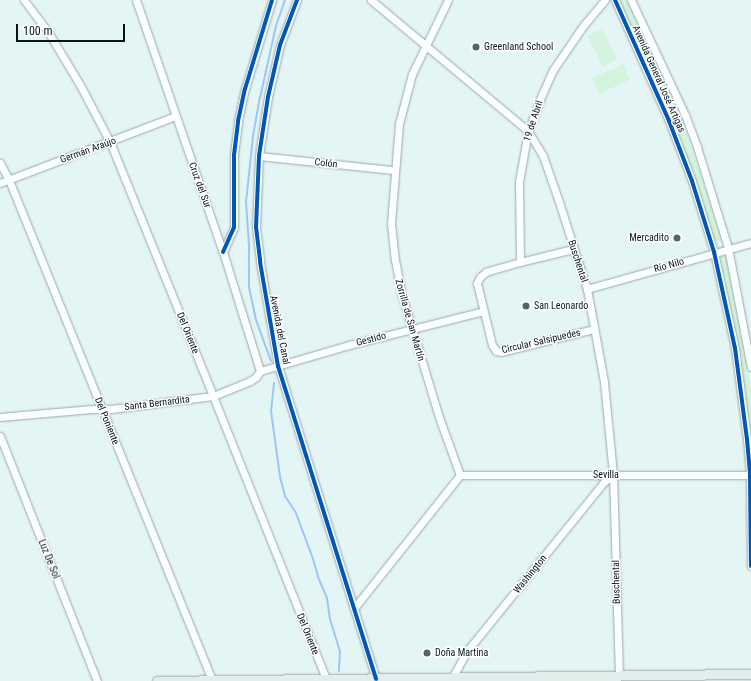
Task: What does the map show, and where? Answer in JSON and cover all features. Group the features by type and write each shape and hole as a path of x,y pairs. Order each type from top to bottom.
{"main road":[{"path":"157,681 751,674"}],"street":[{"name":"Del Oriente","path":"24,0 47,30 80,85 110,142 326,679"},
{"name":"Cruz del Sur","path":"136,0 223,252 260,371"},
{"path":"223,252 234,227 234,155 238,121 245,89 272,0"},
{"name":"Avenida del Canal","path":"297,0 280,45 268,97 259,156 257,234 267,310 278,366 355,607 376,679"},
{"name":"Buschental","path":"371,0 528,131 543,156 587,289 604,382 613,474 618,675"},
{"name":"Zorrilla de San Martín","path":"448,0 412,74 398,124 390,222 401,292 440,420 460,475"},
{"name":"19 de Abril","path":"520,262 519,182 528,131 553,70 582,26 605,0"},
{"name":"Avenida General José Artigas","path":"614,0 670,121 692,181 714,252 735,348 751,475 751,566"},
{"name":"Avenida General José Artigas","path":"631,0 685,115 697,147 728,248 751,367"},
{"name":"Germán Araújo","path":"0,183 175,116"},
{"name":"Colón","path":"259,156 394,170"},
{"name":"Del Poniente","path":"0,163 9,180 212,680"},
{"name":"Río Nilo","path":"587,289 728,248 751,243"},
{"name":"Circular Salsipuedes","path":"573,249 486,272 480,277 477,283 483,311 492,345 496,351 500,352 594,329"},
{"name":"Gestido","path":"260,371 483,311"},
{"name":"Santa Bernardita","path":"0,417 102,409 213,396 250,381 256,377 260,371"},
{"name":"Luz De Sol","path":"0,436 97,681"},
{"name":"Washington","path":"452,678 467,651 604,482 613,474"},
{"path":"355,607 460,475"},
{"name":"Sevilla","path":"460,475 751,475"}],"green space":[{"path":"619,0 628,0 681,117 722,239 721,241 714,241 674,119"},
{"path":"602,29 617,60 603,67 588,36"},
{"path":"623,64 630,79 599,94 592,78"},
{"path":"723,256 727,258 751,387 751,458 739,350 720,260"}],"waterway":[{"path":"271,361 256,320 249,287 249,246 246,202 253,136 260,98 276,26 285,0"},
{"path":"274,383 271,411 280,477 285,496 296,513 318,577 327,598 330,619 340,651 339,671"}],"cycle path":[{"path":"223,252 234,227 234,155 238,121 245,89 272,0"},
{"path":"297,0 280,45 268,97 259,156 256,227 260,262 278,366 376,679"},
{"path":"615,0 669,121 692,181 714,252 735,348 747,439 750,475 751,566"}],"place":[{"name":"Greenland School","path":"476,47"},
{"name":"Mercadito","path":"677,238"},
{"name":"San Leonardo","path":"526,306"},
{"name":"Doña Martina","path":"427,653"}]}
